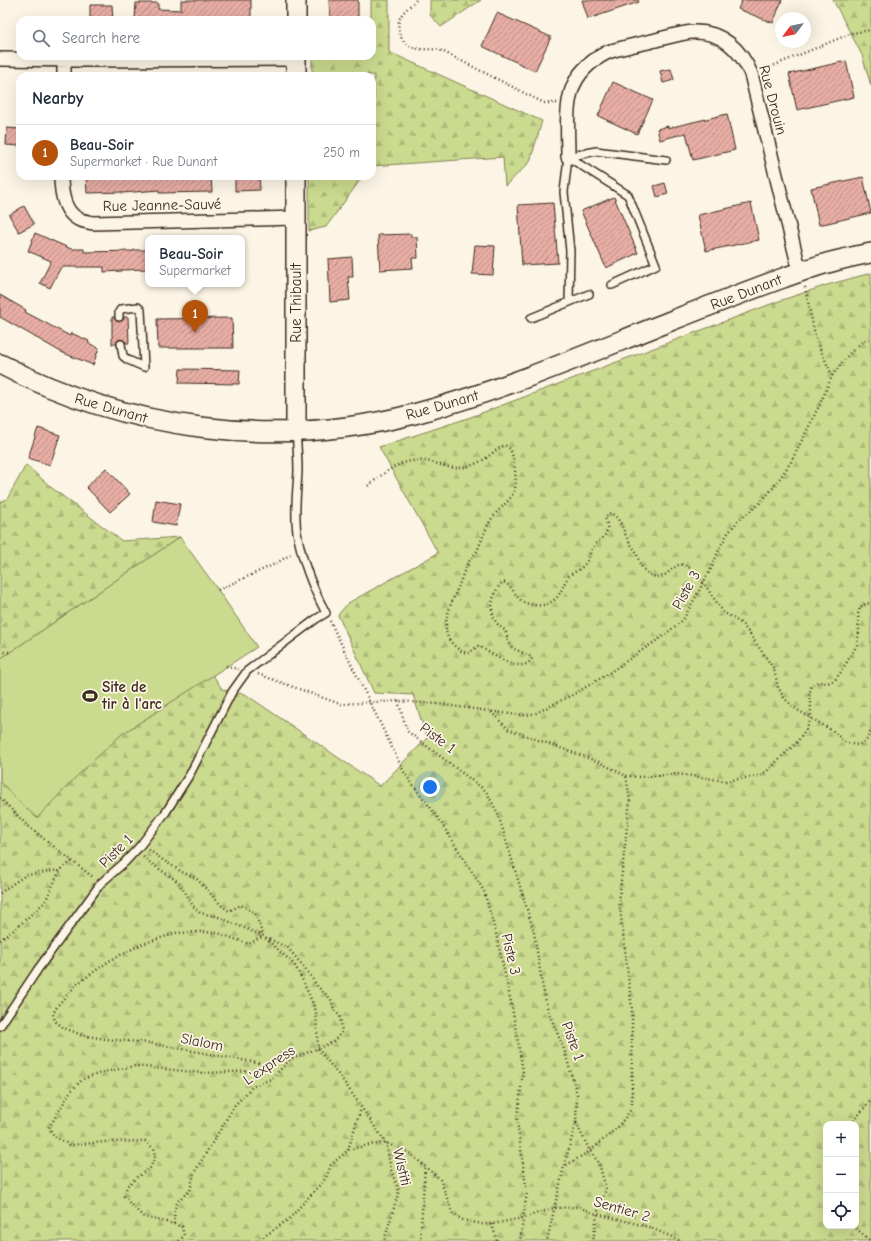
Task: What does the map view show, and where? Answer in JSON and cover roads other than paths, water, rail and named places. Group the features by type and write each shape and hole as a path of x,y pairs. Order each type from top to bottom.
{"street":[{"path":"296,0 296,16"},
{"name":"Rue Drouin","path":"568,157 568,102 575,81 589,64 608,52 680,34 693,32 706,33 718,37 729,43 739,52 752,74 802,279"},
{"path":"0,59 16,59"},
{"path":"64,72 64,60 296,64"},
{"name":"Rue Jeanne-Sauvé","path":"61,180 64,201 69,211 77,219 93,223 296,218"},
{"name":"Rue Thibault","path":"296,180 296,430"},
{"name":"Rue Dunant","path":"0,364 22,376 59,392 98,406 137,416 183,425 252,431 296,430 347,426 414,414 497,388 756,287 802,279 834,261 871,253"}],"lane":[{"path":"568,157 596,151 666,160"},
{"path":"568,157 628,195 656,265 612,285"},
{"path":"568,157 564,192 570,251 569,302"},
{"path":"531,318 589,294"},
{"path":"119,317 119,312 121,309 138,307 141,310 144,367 128,360 123,356 121,344"},
{"name":"Piste 1","path":"0,1026 38,969 101,883 125,862 139,847 166,812 190,774 232,692 247,671 326,613 311,584 300,548 296,514 298,468 296,430"}],"place":[{"name":"Beau-Soir","path":"195,333"},
{"name":"Site de tir à l'arc","path":"90,696"}]}
